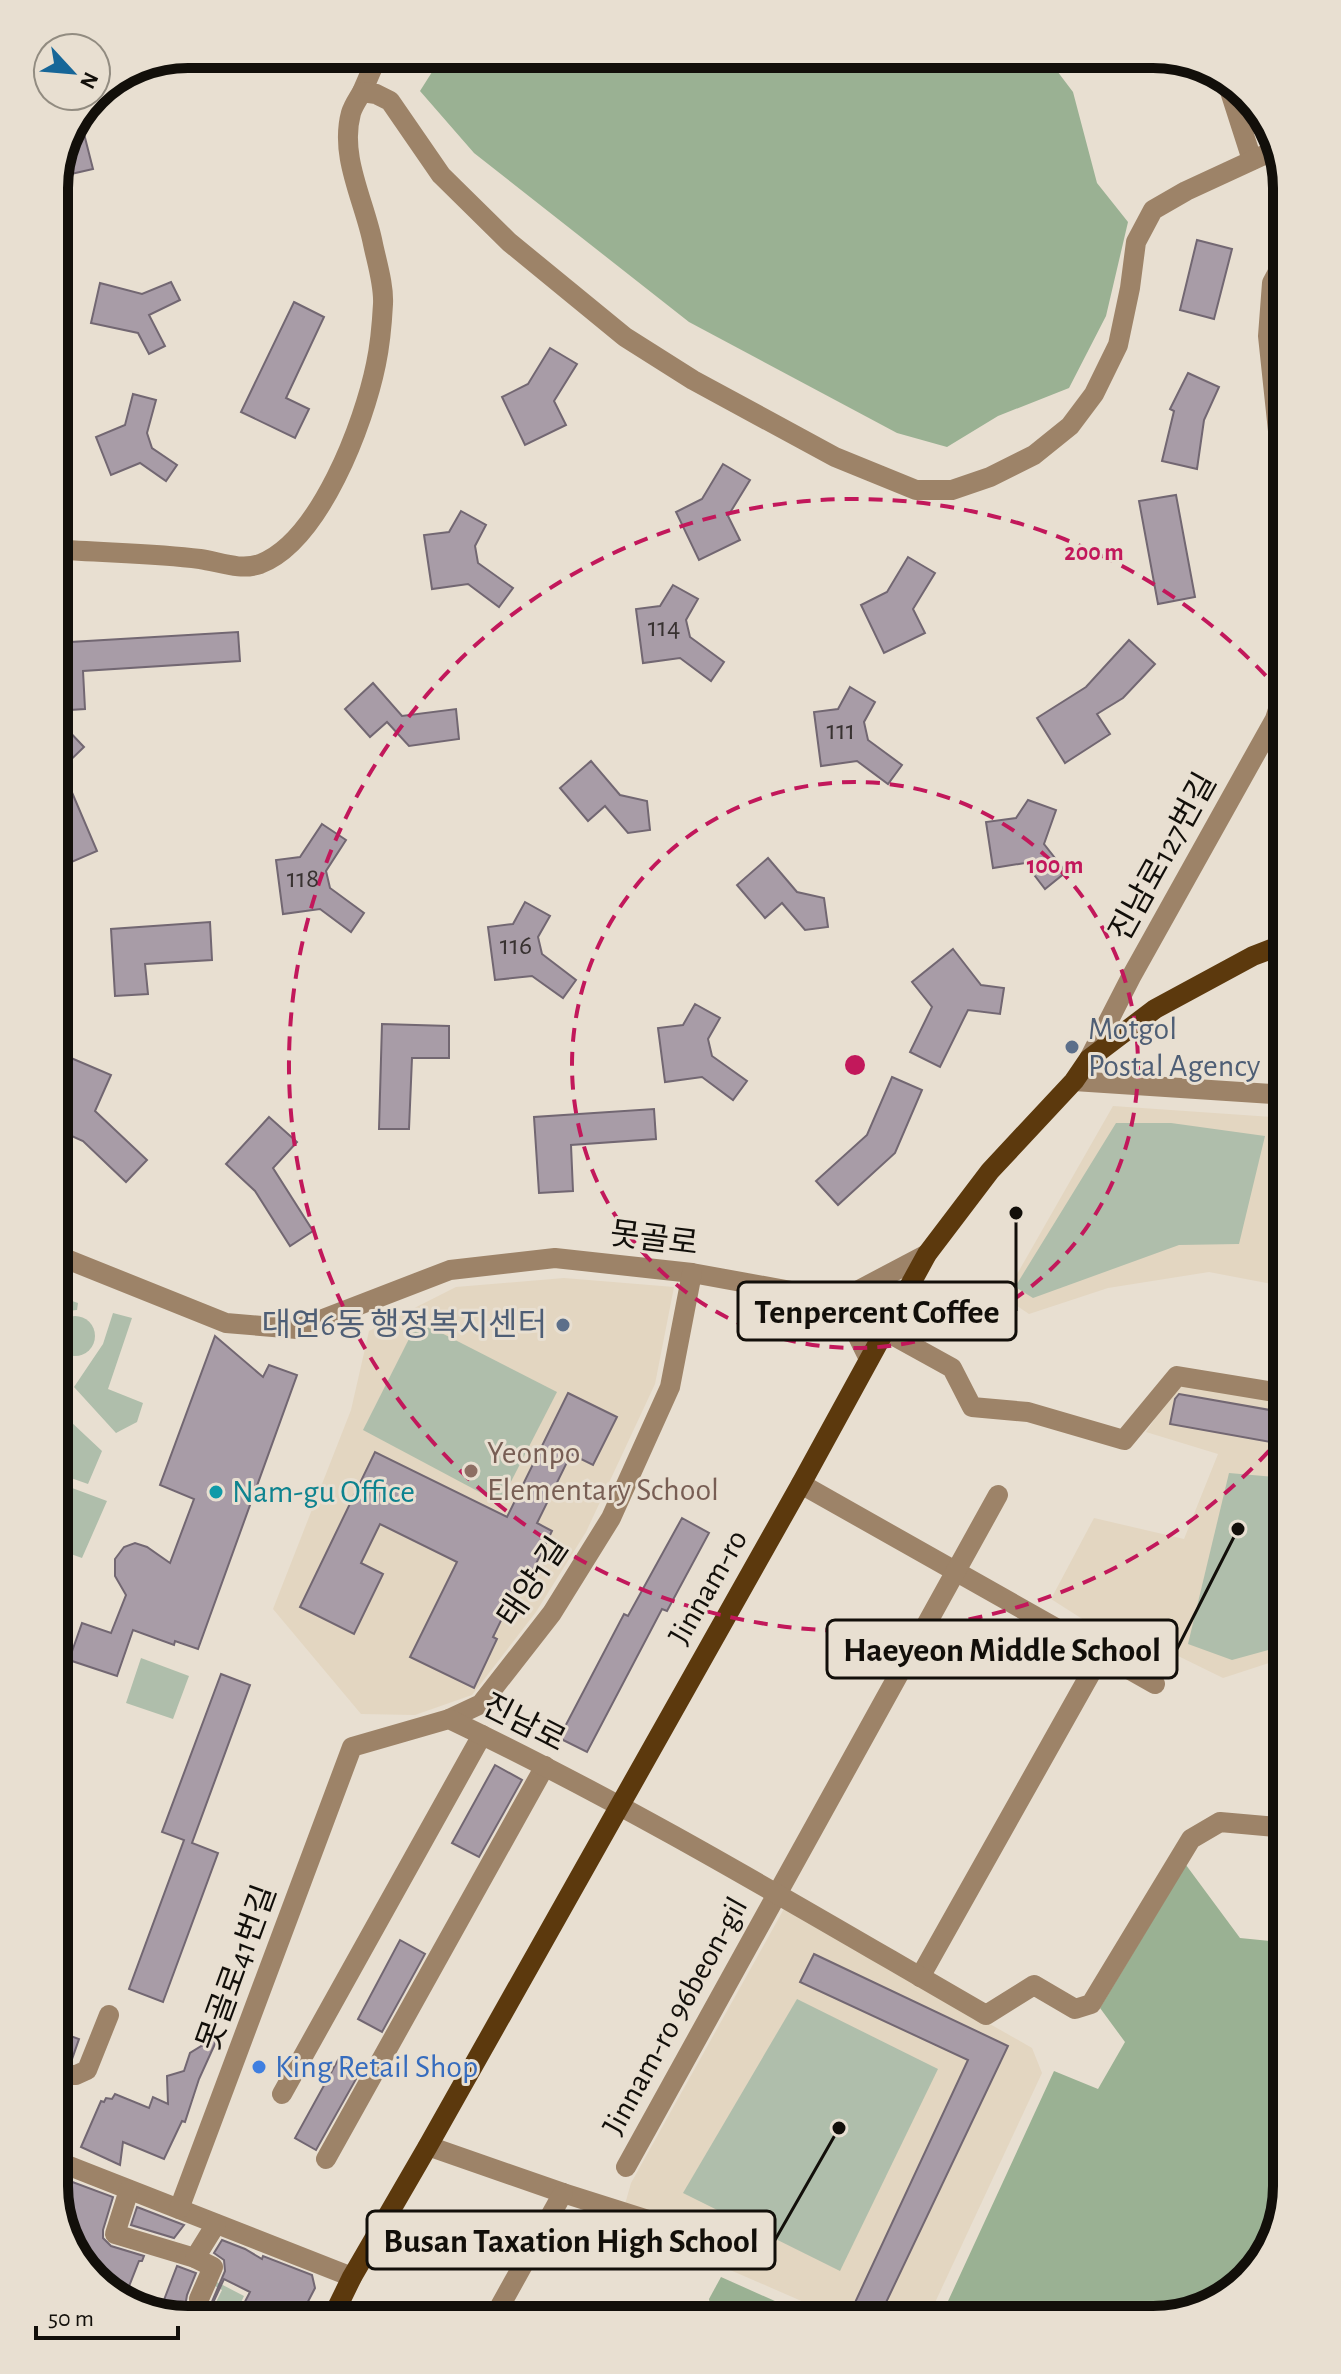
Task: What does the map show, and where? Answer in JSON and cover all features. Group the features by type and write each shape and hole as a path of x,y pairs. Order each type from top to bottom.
{"main road":[{"name":"Jinnam-ro","path":"338,2306 801,1484 927,1254 990,1171 1074,1081 1089,1059 1155,1009 1273,948"}],"street":[{"path":"68,550 200,559 238,567 258,564 283,551 328,494 357,430 376,364 383,300 372,239 350,160 348,128 351,110 372,68"},
{"path":"362,92 390,101 441,175 509,242 625,337 693,380 822,450 916,490 952,490 990,477 1034,455 1070,426 1094,394 1118,345 1136,242 1153,210 1268,153"},
{"path":"1232,98 1252,160"},
{"path":"1273,281 1268,336 1273,383"},
{"name":"진남로127번길","path":"1089,1059 1131,977 1273,733"},
{"path":"1074,1081 1273,1094"},
{"path":"869,1359 840,1300 927,1254"},
{"name":"못골로","path":"68,1260 226,1323 297,1329 450,1270 555,1258 692,1273 840,1300"},
{"name":"태양1길","path":"449,1719 481,1704 552,1613 611,1518 670,1387 692,1273"},
{"path":"885,1331 952,1368 972,1407 1028,1412 1124,1440 1177,1376 1273,1392"},
{"path":"801,1484 1155,1684"},
{"path":"777,1893 998,1495"},
{"path":"920,1977 1101,1655"},
{"name":"진남로","path":"352,1747 449,1719 619,1806"},
{"path":"282,2094 482,1735"},
{"name":"못골로41번길","path":"179,2209 352,1747"},
{"path":"326,2159 545,1766"},
{"name":"Jinnam-ro 96beon-gil","path":"619,1806 777,1893 986,2015 1034,1985 1075,2009 1091,2004 1191,1839 1220,1822 1273,1827"},
{"name":"Jinnam-ro 96beon-gil","path":"626,2167 777,1893"},
{"path":"68,2075 87,2070 109,2015"},
{"path":"428,2146 705,2238"},
{"path":"68,2166 352,2277"},
{"path":"129,2190 115,2234 195,2258 213,2267 199,2299"},
{"path":"500,2306 563,2193"},
{"path":"195,2258 216,2224"}],"shaded area":[{"path":"1113,1106 1273,1117 1273,1284 1209,1272 1108,1288 1029,1314 1004,1297"},
{"name":"Yeonpo Elementary School","path":"564,1278 674,1287 655,1384 586,1532 536,1612 472,1695 415,1715 361,1714 273,1609 351,1410 369,1331 456,1287"},
{"path":"1180,1381 1273,1399 1273,1662 1223,1678 1172,1653 1153,1664 1051,1599 1094,1518 1184,1539 1218,1454 1146,1432"},
{"path":"785,1907 1032,2048 1042,2073 933,2306 813,2306 620,2222 631,2183"}],"green space":[{"path":"435,68 1055,68 1073,92 1097,183 1128,222 1106,316 1069,388 998,416 947,447 897,433 689,322 474,153 420,91"},
{"path":"1116,1123 1171,1123 1265,1136 1239,1244 1179,1245 1033,1298 1015,1287"},
{"path":"68,1300 78,1303 77,1310 68,1312"},
{"path":"113,1313 132,1318 108,1389 143,1403 137,1422 116,1433 74,1387 103,1344"},
{"path":"68,1317 83,1317 94,1328 94,1344 89,1350 83,1355 68,1355"},
{"path":"418,1321 557,1392 500,1503 363,1430"},
{"path":"68,1419 102,1451 88,1484 68,1477"},
{"path":"1229,1473 1273,1477 1273,1649 1232,1660 1188,1644"},
{"path":"68,1486 107,1501 82,1558 68,1553"},
{"path":"141,1658 189,1676 173,1719 126,1703"},
{"path":"1186,1865 1240,1938 1270,1941 1273,1910 1272,2201 1264,2232 1248,2259 1219,2286 1176,2304 946,2306 1054,2071 1098,2089 1125,2042 1100,2008"},
{"path":"797,1999 938,2069 840,2271 683,2193"},
{"path":"721,2277 786,2306 710,2306 709,2299"},
{"path":"215,2281 244,2296 239,2306 214,2306 222,2290 213,2285"}],"building":[{"path":"83,131 93,169 71,174 72,157"},
{"path":"1197,240 1232,249 1214,319 1180,310"},
{"path":"171,282 180,300 149,315 165,346 149,354 138,333 91,323 100,283 142,294"},
{"path":"294,302 324,317 286,398 309,409 295,438 241,412"},
{"path":"550,348 577,364 554,401 566,425 525,445 502,397 528,384"},
{"path":"1188,373 1219,387 1204,420 1197,469 1162,461 1174,411 1170,409"},
{"path":"133,394 156,400 147,433 152,448 177,465 166,481 140,463 111,475 96,437 125,425"},
{"path":"723,464 750,480 728,516 740,540 699,560 676,512 702,499"},
{"path":"1176,495 1195,597 1158,604 1139,501"},
{"path":"461,511 486,525 475,546 478,563 513,588 499,607 468,584 432,589 424,535 449,532"},
{"path":"908,557 935,573 913,609 925,633 884,653 861,605 887,592"},
{"path":"673,585 698,599 686,620 690,637 724,662 711,681 680,658 643,663 636,609 660,606"},
{"path":"238,632 240,661 83,671 85,709 68,710 68,642"},
{"path":"1129,640 1155,664 1123,698 1097,714 1110,734 1065,763 1037,718 1086,687"},
{"path":"373,683 402,716 456,709 459,739 409,746 387,722 370,737 345,709"},
{"path":"850,687 875,702 864,722 868,740 902,765 888,784 857,761 821,766 814,712 838,709"},
{"path":"68,730 84,747 68,762"},
{"path":"591,761 620,795 647,801 650,830 628,833 605,806 588,821 560,788"},
{"path":"68,787 71,790 97,851 68,864"},
{"path":"1028,800 1056,810 1044,844 1066,872 1045,889 1025,863 993,868 986,822 1016,818"},
{"path":"322,824 346,840 326,871 330,888 364,913 351,932 320,909 283,914 276,860 300,857"},
{"path":"768,858 797,892 824,898 828,927 805,930 782,903 765,918 737,885"},
{"path":"525,902 550,916 538,937 542,954 576,980 563,998 532,976 495,980 488,927 513,924"},
{"path":"210,922 212,960 145,964 148,994 115,996 111,929"},
{"path":"953,949 981,985 1004,988 1000,1014 968,1010 940,1067 910,1052 932,1007 912,982"},
{"path":"695,1004 720,1018 708,1039 712,1056 747,1081 733,1100 702,1077 665,1082 658,1028 683,1025"},
{"path":"382,1024 449,1026 449,1058 412,1058 409,1129 379,1129"},
{"path":"71,1058 111,1075 95,1111 147,1160 126,1182 83,1141 68,1134 68,1065"},
{"path":"892,1077 922,1090 895,1153 838,1205 816,1181 867,1135"},
{"path":"654,1109 656,1139 571,1145 573,1191 539,1193 534,1117"},
{"path":"269,1117 297,1142 273,1168 313,1231 290,1246 255,1191 226,1164"},
{"name":"Nam-gu Office","path":"215,1336 263,1377 269,1365 297,1375 198,1649 175,1641 174,1645 133,1630 117,1676 69,1660 82,1623 111,1633 126,1595 115,1576 115,1559 124,1547 135,1543 147,1547 170,1563 194,1499 160,1485"},
{"path":"568,1393 617,1417 593,1465 571,1454 537,1523 552,1531 532,1572 526,1569 493,1637 497,1639 474,1688 410,1657 457,1562 380,1524 361,1563 383,1574 354,1634 300,1607 375,1452 507,1517"},
{"path":"1179,1394 1273,1411 1273,1442 1170,1424"},
{"path":"682,1518 709,1533 667,1611 662,1609 587,1752 559,1738 624,1614 628,1616"},
{"path":"221,1674 250,1685 192,1843 218,1853 163,2002 129,1989 184,1840 162,1832"},
{"path":"495,1765 522,1780 479,1857 452,1843"},
{"path":"400,1940 425,1954 382,2032 358,2019"},
{"path":"814,1954 1008,2046 884,2306 853,2306 968,2060 800,1982"},
{"path":"68,2035 79,2039 71,2062 68,2061"},
{"path":"219,2035 199,2079 185,2122 182,2121 164,2159 123,2142 120,2165 81,2147 101,2101 112,2099 115,2094 149,2108 153,2097 168,2104 167,2076 184,2071 190,2053"},
{"path":"338,2060 360,2072 316,2150 295,2138"},
{"path":"68,2180 113,2197 103,2238 111,2246 144,2256 128,2290 98,2265 74,2224"},
{"path":"137,2207 184,2225 174,2238 131,2225"},
{"path":"222,2240 262,2259 263,2256 312,2275 315,2288 306,2306 243,2306 250,2292 224,2279 212,2305 225,2271 224,2260 214,2253"},
{"path":"177,2266 196,2273 187,2295 189,2306 163,2303"}],"place":[{"name":"Motgol Postal Agency","path":"1072,1047"},
{"name":"Tenpercent Coffee","path":"1016,1213"},
{"name":"대연6동 행정복지센터","path":"563,1325"},
{"name":"Yeonpo Elementary School","path":"471,1471"},
{"name":"Nam-gu Office","path":"216,1492"},
{"name":"Haeyeon Middle School","path":"1238,1529"},
{"name":"King Retail Shop","path":"259,2067"},
{"name":"Busan Taxation High School","path":"839,2128"}]}
